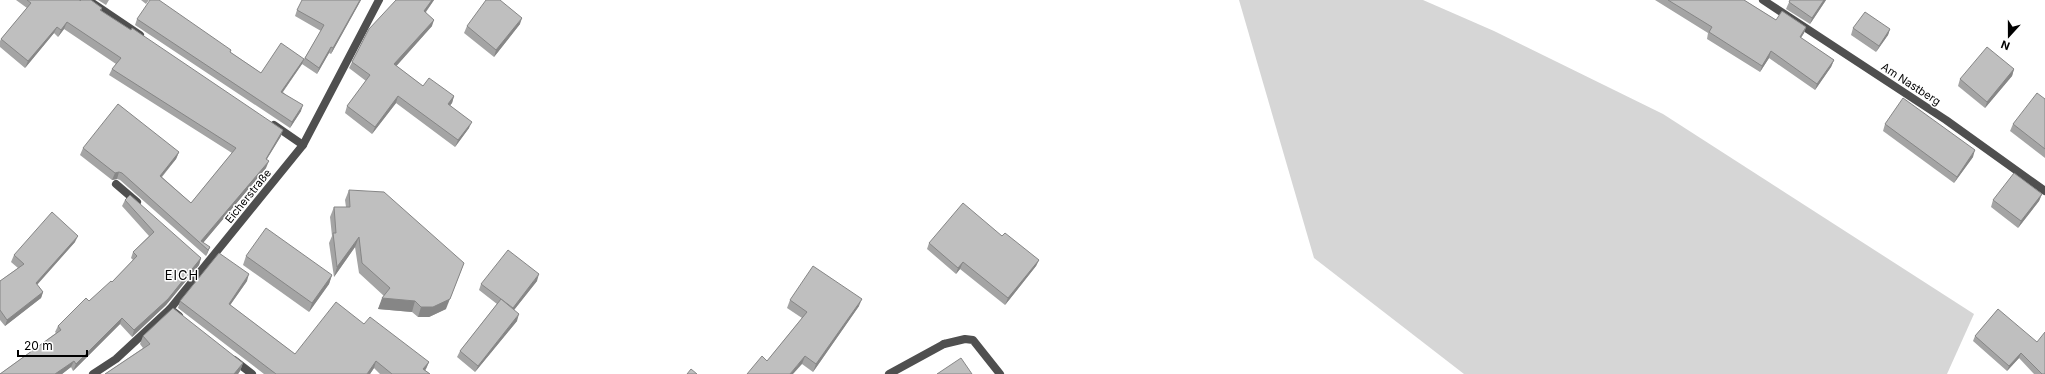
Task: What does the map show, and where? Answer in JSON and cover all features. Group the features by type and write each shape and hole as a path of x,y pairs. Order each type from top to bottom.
{"street":[{"path":"88,0 147,40"},
{"name":"Eicherstraße","path":"93,374 116,359 170,309 204,261 303,145 379,0"},
{"name":"Am Nastberg","path":"1763,0 1946,120 2045,190"},
{"path":"264,119 303,145"},
{"path":"116,184 144,209"},
{"path":"170,309 187,323"},
{"path":"889,374 944,344 965,339 973,340 1000,374"},
{"path":"228,355 252,374"}],"shaded area":[{"path":"1239,0 1423,0 1494,31 1663,114 1974,314 1947,374 1464,374 1314,258"}],"building":[{"path":"27,0 91,0 102,8 100,10 131,30 132,28 283,130 266,159 269,161 201,241 210,247 208,250 122,173 115,173 83,148 118,104 179,152 160,176 191,203 236,148 112,69 121,58 67,22 61,30 57,27 28,61 1,39 31,3"},
{"path":"150,0 159,0 231,50 230,52 261,73 281,43 304,59 281,92 303,105 292,122 137,19"},
{"path":"302,0 360,0 333,48 331,47 319,68 305,58 324,25 297,10"},
{"path":"396,0 432,0 424,11 434,20 394,64 423,86 429,78 454,96 448,104 472,122 458,140 398,96 375,127 347,106 370,75 352,62 369,29"},
{"path":"486,0 500,0 522,18 496,50 467,26"},
{"path":"1668,0 1744,0 1776,20 1782,11 1806,27 1800,37 1834,60 1817,84 1771,51 1762,66 1709,32 1712,27"},
{"path":"1790,0 1824,0 1812,18 1789,2"},
{"path":"1865,12 1890,29 1879,46 1853,28"},
{"path":"1987,47 2014,69 1987,102 1960,79"},
{"path":"2037,93 2045,99 2045,149 2013,124"},
{"path":"1903,98 1975,150 1957,177 1885,124"},
{"path":"2014,173 2042,194 2021,221 1993,200"},
{"path":"349,190 384,192 464,263 450,299 433,307 421,307 415,301 382,298 390,288 362,263 359,237 337,267 333,233 336,233 334,207 350,207"},
{"path":"130,195 201,258 168,299 134,330 122,318 76,364 74,361 55,374 0,374 61,330 58,326 86,298 89,301 111,281 112,282 137,256 133,252 154,232 125,200"},
{"path":"963,203 1002,236 1005,233 1039,260 1008,298 963,262 958,268 929,243"},
{"path":"52,212 78,236 36,283 43,292 7,320 0,310 0,281 24,264 14,255"},
{"path":"266,228 332,275 312,303 246,256"},
{"path":"508,250 539,274 513,308 481,284"},
{"path":"219,253 249,274 229,304 295,354 336,302 364,324 370,317 429,362 423,369 430,374 392,374 376,361 367,374 276,374 180,301"},
{"path":"813,266 862,299 816,364 805,356 790,374 747,374 762,356 767,361 807,312 790,300"},
{"path":"501,299 519,314 478,366 460,351"},
{"path":"173,308 243,363 234,374 105,374 150,344 143,336"},
{"path":"1998,309 2037,342 2045,332 2045,374 2042,374 2021,353 2009,366 1975,336"},
{"path":"961,358 972,374 937,374"},
{"path":"691,369 697,374 687,374"}],"district":[{"name":"EICH","path":"182,275"}]}
